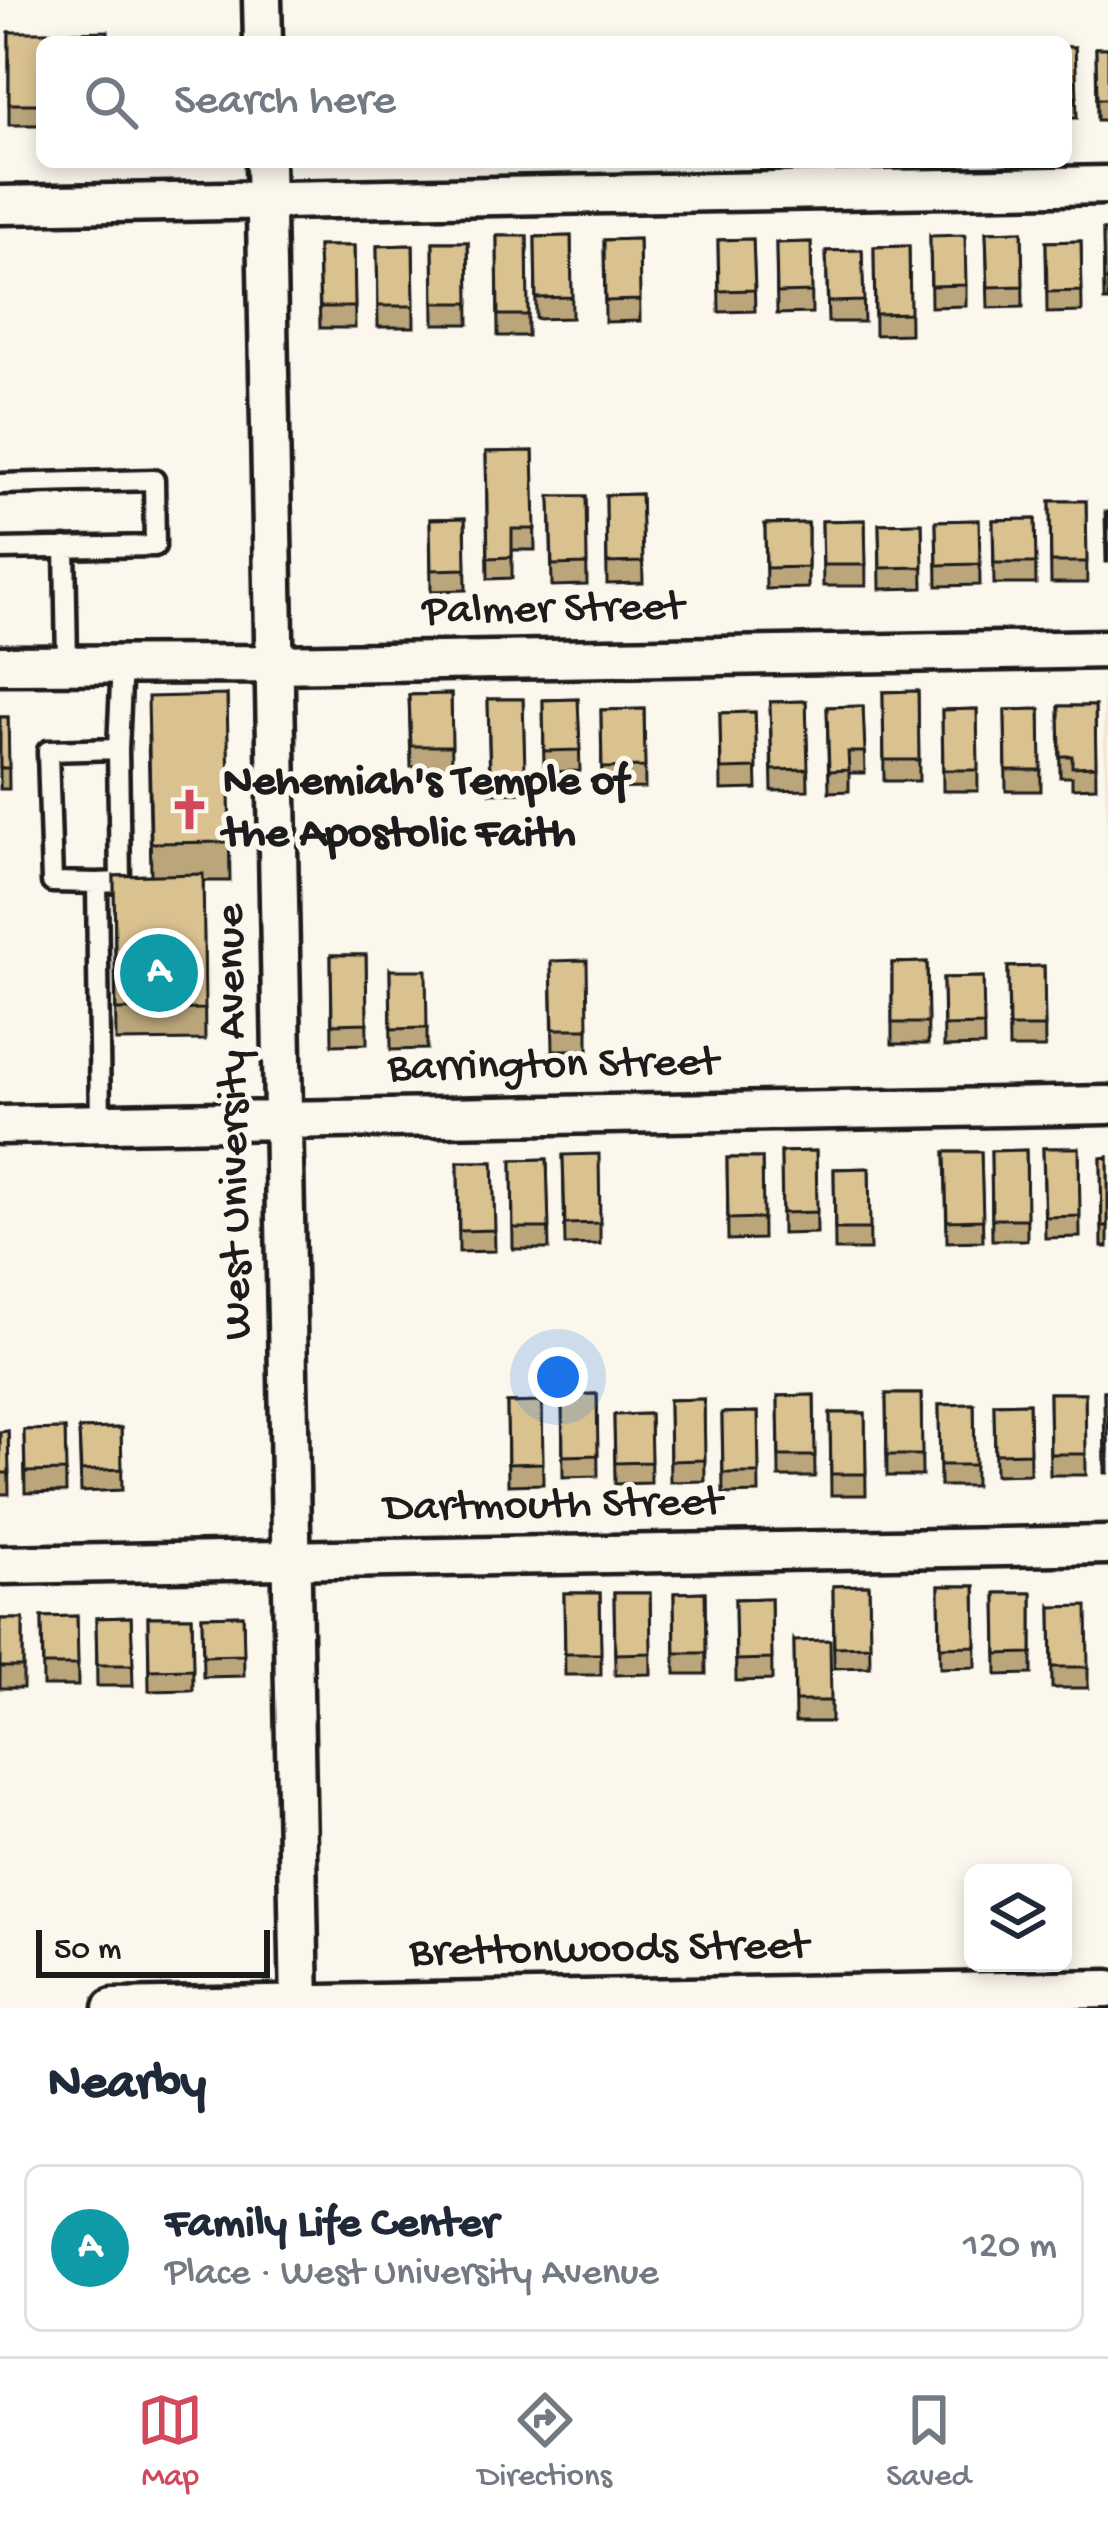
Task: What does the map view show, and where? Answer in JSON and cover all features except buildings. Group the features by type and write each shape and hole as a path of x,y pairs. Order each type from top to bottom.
{"street":[{"path":"262,0 263,36"},
{"name":"West University Avenue","path":"266,168 300,2006"},
{"path":"0,205 1108,184"},
{"name":"Palmer Street","path":"0,665 1108,649"},
{"name":"Barrington Street","path":"0,1125 1108,1106"},
{"name":"Dartmouth Street","path":"0,1565 1108,1545"},
{"name":"Brettonwoods Street","path":"112,2008 1108,1989"}],"lane":[{"path":"0,484 154,480 155,545 0,549"},
{"path":"65,548 67,663"},
{"path":"118,749 49,751 52,882 120,882 122,662"},
{"path":"97,883 100,1123"}],"shaded area":[{"path":"1108,674 1108,870 1102,680"}],"place":[{"name":"Nehemiah's Temple of the Apostolic Faith","path":"189,809"},
{"name":"Family Life Center","path":"159,973"}]}
